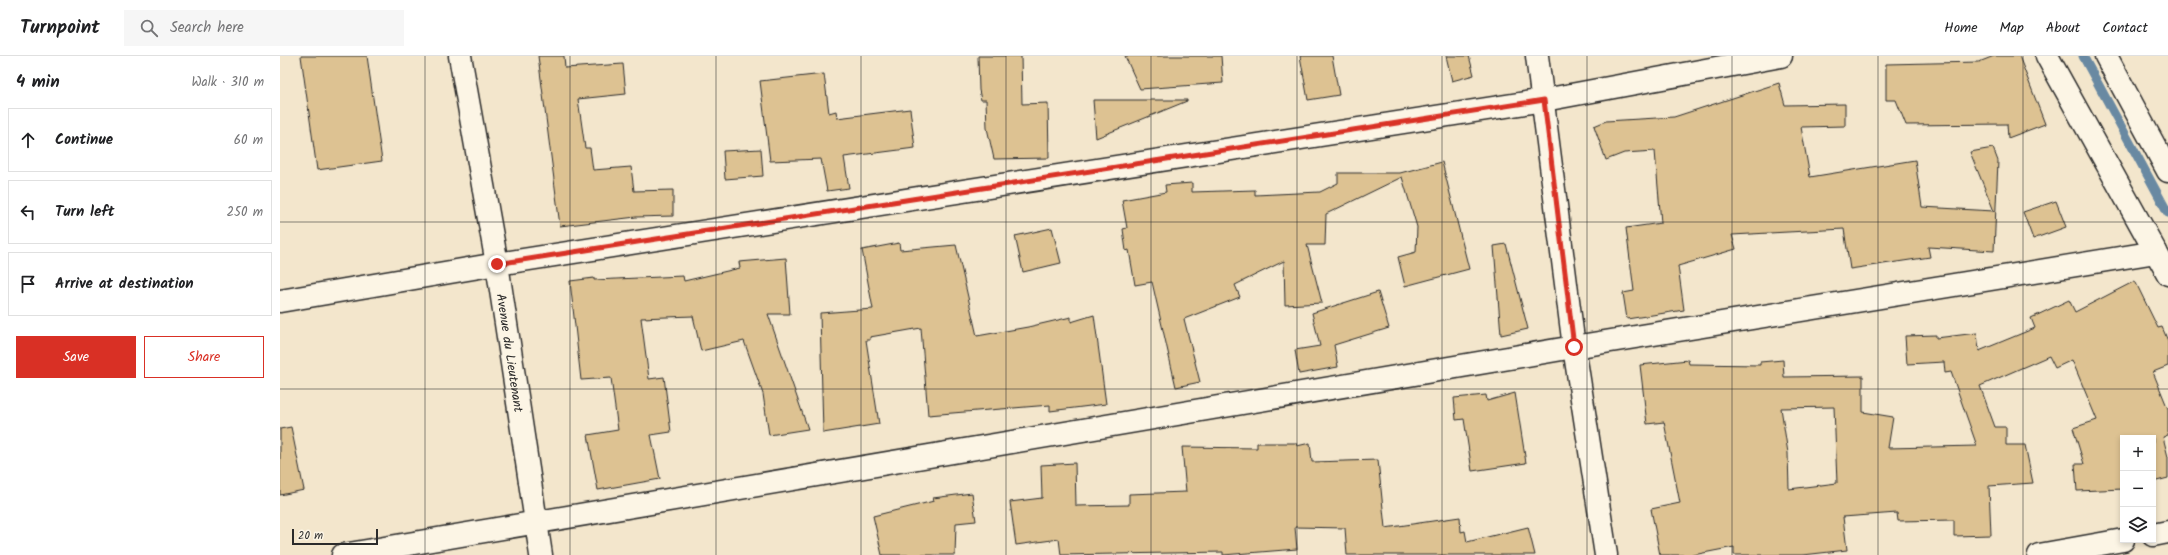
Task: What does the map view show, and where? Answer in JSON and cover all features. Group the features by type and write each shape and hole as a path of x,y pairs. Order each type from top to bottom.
{"street":[{"name":"Avenue du Lieutenant","path":"460,56 497,264 541,555"},
{"path":"1537,56 1544,100 1574,347 1606,555"},
{"path":"280,302 497,264 1544,100 1781,56"},
{"path":"2047,56 2168,274"},
{"path":"2106,56 2168,171"},
{"path":"343,555 1574,347 2156,252"},
{"path":"2156,534 2168,532"},
{"path":"2039,555 2120,541"}],"building":[{"path":"301,56 367,56 382,161 317,170"},
{"path":"538,56 564,56 565,68 623,64 626,94 578,99 585,148 590,148 593,170 631,167 634,191 673,190 673,216 636,217 560,226"},
{"path":"978,56 1021,56 1022,104 1048,103 1049,158 994,159 987,128 986,100 981,100 979,90"},
{"path":"1125,56 1221,56 1223,83 1140,89"},
{"path":"1300,56 1332,56 1339,95 1308,100"},
{"path":"1446,56 1469,56 1474,75 1452,81"},
{"path":"1994,56 2019,56 2045,124 2008,138 2007,124 1906,125 1896,100 1886,100 1886,64 1979,62"},
{"path":"824,74 829,113 836,111 837,118 910,109 915,148 844,157 849,188 827,191 821,159 770,161 760,81"},
{"path":"1779,83 1785,105 1845,104 1845,126 1801,127 1810,177 1915,160 1922,207 1994,211 1970,152 1993,148 1998,161 1994,251 1928,247 1930,257 1850,269 1844,229 1732,235 1736,249 1678,266 1684,310 1627,319 1623,293 1634,291 1626,228 1661,223 1655,151 1624,153 1606,160 1594,126 1606,121 1674,117"},
{"path":"1093,100 1187,100 1187,101 1096,138"},
{"path":"761,149 763,176 725,179 723,151"},
{"path":"1442,162 1469,269 1405,286 1398,257 1416,252 1417,227 1402,177 1326,214 1325,245 1307,245 1322,303 1285,305 1284,261 1235,285 1240,297 1184,319 1200,382 1176,387 1152,282 1135,285 1129,250 1126,251 1123,229 1127,228 1122,200 1166,192 1165,185 1192,183 1192,192 1255,190 1255,195 1320,192 1338,183 1338,173 1400,173"},
{"path":"2056,201 2066,227 2033,239 2023,212"},
{"path":"1052,228 1061,263 1023,272 1015,236"},
{"path":"899,243 900,250 956,245 977,336 1028,327 1071,317 1071,322 1094,315 1106,404 1050,411 1050,405 928,415 921,328 870,337 870,340 866,340 879,424 823,433 820,313 873,309 862,250"},
{"path":"1506,244 1528,329 1501,335 1494,246"},
{"path":"786,258 790,314 768,314 808,429 769,435 763,394 744,341 701,351 693,316 641,318 649,379 664,377 671,432 651,435 660,479 598,490 588,435 618,430 611,378 581,380 570,281 594,278 594,280 683,276 684,281 740,268 739,262"},
{"path":"2135,281 2158,328 2162,327 2168,341 2168,366 2153,372 2168,409 2168,435 2163,437 2168,457 2168,478 2156,481 2156,435 2120,435 2120,489 2077,491 2075,464 2084,464 2073,428 2097,420 2072,360 2055,368 2049,356 1980,386 1995,427 2006,427 2006,445 2025,445 2033,483 1989,486 1991,535 1954,536 1954,520 1898,521 1897,513 1843,517 1847,550 1803,555 1734,555 1734,547 1693,555 1660,555 1651,509 1680,503 1664,422 1647,424 1640,365 1688,360 1689,364 1760,365 1760,362 1783,360 1784,377 1863,376 1863,412 1893,417 1888,448 1977,446 1951,372 1945,373 1944,362 1907,364 1905,336 1936,335 1936,338 1977,333 1979,351 2035,328 2031,318 2069,300 2075,312","holes":["1834,407 1837,483 1789,489 1788,453 1781,408"]},
{"path":"1378,292 1389,328 1334,345 1338,367 1299,374 1295,350 1320,346 1312,313"},
{"path":"1515,393 1526,463 1472,471 1464,419 1456,420 1454,398 1486,395 1487,401"},
{"path":"291,427 304,490 280,495 280,429"},
{"path":"1257,443 1296,443 1297,446 1310,443 1312,462 1378,460 1385,528 1460,517 1461,532 1465,531 1467,542 1528,527 1535,555 1347,555 1345,528 1295,527 1297,549 1223,555 1223,552 1061,555 1059,539 1016,545 1010,502 1042,498 1041,465 1075,463 1076,506 1129,505 1129,494 1186,492 1182,447 1257,448"},
{"path":"972,493 976,521 956,523 955,555 882,555 873,516 934,501 933,498"}],"waterway":[{"path":"2083,56 2168,213"}],"route":[{"path":"497,264 1544,100 1574,347"}]}
